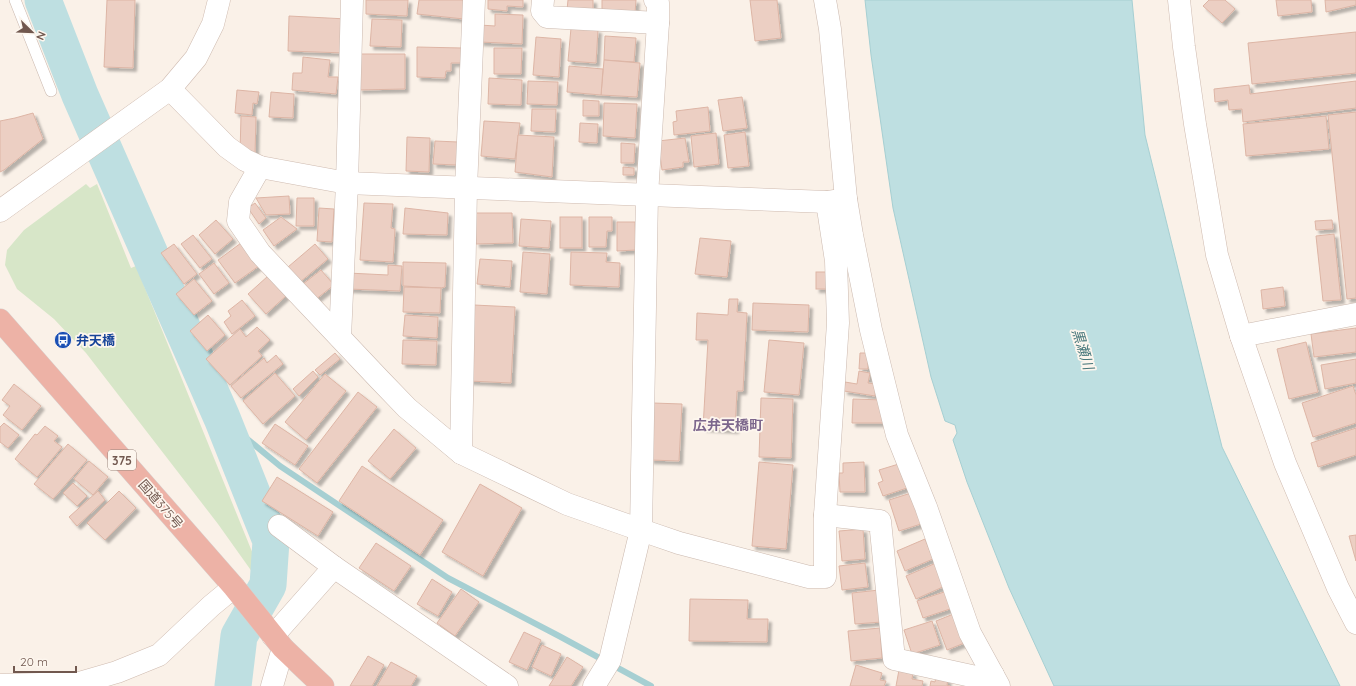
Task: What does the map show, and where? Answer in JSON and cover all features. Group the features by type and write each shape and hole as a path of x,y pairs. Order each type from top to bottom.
{"highway":[{"name":"国道375号","path":"0,320 239,594 274,637 323,686"}],"street":[{"path":"0,211 170,89 196,58 213,24 219,0"},
{"path":"340,337 347,182 352,0"},
{"path":"461,453 466,188 474,0"},
{"path":"543,0 542,11 547,17 658,23"},
{"path":"594,686 610,660 641,530 646,195 658,23 658,3 655,0"},
{"path":"260,167 240,202 238,221 260,253 406,408 461,453 567,504 641,530 679,542 809,577 825,577 825,516 838,323 836,261 837,200 830,28 825,0"},
{"path":"1179,0 1195,124 1217,255 1241,336 1285,463 1338,588 1356,623"},
{"path":"170,89 227,147 245,160 260,167 347,182 646,195 837,200"},
{"path":"837,200 852,235 871,330 897,435 926,507 970,633 996,680"},
{"path":"1241,336 1356,314"},
{"path":"825,516 880,520 894,659 976,678 996,680"},
{"path":"279,526 334,567 507,686"},
{"path":"272,686 274,637 334,567"},
{"path":"0,685 79,683 117,672 159,655 211,606 239,594"}],"lane":[{"path":"15,0 51,91"}],"green space":[{"path":"86,184 90,188 97,184 131,268 136,266 257,564 255,576 218,524 86,353 54,319 17,289 5,265 7,250 24,230"}],"water":[{"name":"黒瀬川","path":"865,0 1132,0 1145,135 1222,447 1340,686 1054,686 1009,588 967,482 953,440 957,433 955,425 945,421 931,377 893,208 871,55"}],"building":[{"path":"107,0 135,0 133,68 104,67"},
{"path":"366,0 408,0 407,16 366,14"},
{"path":"419,0 466,0 464,19 417,14"},
{"path":"488,0 523,0 523,7 507,6 507,11 488,9"},
{"path":"568,0 593,0 593,10 567,10"},
{"path":"602,0 636,0 635,13 602,12"},
{"path":"750,0 777,0 781,38 755,41"},
{"path":"1209,0 1225,0 1235,9 1222,23 1203,6"},
{"path":"1276,0 1311,0 1312,12 1278,16"},
{"path":"1325,0 1356,0 1356,5 1326,12"},
{"path":"495,14 523,15 522,44 480,42 480,25 495,26"},
{"path":"289,16 347,19 345,53 288,51"},
{"path":"372,19 402,20 401,47 370,46"},
{"path":"571,28 598,30 596,63 568,61"},
{"path":"1356,32 1356,73 1252,84 1248,43"},
{"path":"605,36 636,38 634,62 604,60"},
{"path":"536,37 561,39 559,77 533,75"},
{"path":"417,47 462,48 461,63 451,63 451,71 446,71 445,78 417,77"},
{"path":"494,48 522,48 521,74 494,74"},
{"path":"358,54 405,54 405,89 359,90"},
{"path":"303,57 330,60 328,77 338,77 336,94 292,90 293,73 302,73"},
{"path":"604,60 640,63 637,97 601,95"},
{"path":"569,66 603,69 601,95 567,92"},
{"path":"489,78 522,80 521,105 488,104"},
{"path":"528,81 558,82 557,105 527,104"},
{"path":"1356,81 1356,108 1243,122 1242,109 1229,110 1228,100 1215,102 1214,89 1249,85 1250,94"},
{"path":"237,90 259,92 257,104 253,103 252,115 235,113"},
{"path":"271,92 294,94 293,118 269,117"},
{"path":"742,97 747,128 723,131 718,100"},
{"path":"583,100 599,101 599,116 583,116"},
{"path":"604,103 637,104 635,138 603,136"},
{"path":"708,107 710,131 674,135 673,122 677,121 676,111"},
{"path":"532,109 556,109 555,132 531,131"},
{"path":"1356,112 1356,298 1347,299 1328,115"},
{"path":"33,113 43,139 0,172 0,121"},
{"path":"241,116 256,117 255,154 240,153"},
{"path":"1326,116 1329,149 1246,156 1243,124"},
{"path":"484,121 520,123 515,159 481,156"},
{"path":"580,123 598,124 597,143 579,142"},
{"path":"745,132 749,166 728,168 724,135"},
{"path":"716,133 719,164 694,167 691,136"},
{"path":"518,135 554,137 552,177 515,172"},
{"path":"407,137 430,138 429,172 406,171"},
{"path":"685,138 689,162 683,162 683,167 662,170 658,141"},
{"path":"435,141 458,142 457,165 433,164"},
{"path":"621,143 635,144 634,163 621,163"},
{"path":"623,167 634,168 634,175 623,175"},
{"path":"289,196 290,214 266,215 256,198"},
{"path":"297,198 314,198 314,226 296,226"},
{"path":"255,203 266,218 259,224 248,208"},
{"path":"364,203 393,204 391,228 395,229 393,262 360,260"},
{"path":"319,208 334,209 332,242 317,241"},
{"path":"405,208 448,213 447,235 403,234"},
{"path":"475,213 512,213 513,243 476,244"},
{"path":"281,217 297,229 274,246 263,230"},
{"path":"560,217 582,217 582,248 560,248"},
{"path":"589,217 612,217 612,231 607,231 606,247 589,247"},
{"path":"521,219 551,221 549,248 519,246"},
{"path":"216,220 233,239 215,254 199,235"},
{"path":"1332,220 1333,229 1316,230 1315,221"},
{"path":"617,222 635,222 636,250 617,251"},
{"path":"1334,234 1341,300 1323,301 1316,236"},
{"path":"193,235 212,259 200,268 181,244"},
{"path":"700,238 731,241 727,277 695,274"},
{"path":"241,243 259,266 235,283 218,260"},
{"path":"174,244 197,274 184,284 161,253"},
{"path":"315,244 328,259 300,282 288,267"},
{"path":"523,252 550,254 547,294 520,292"},
{"path":"571,252 607,253 606,262 620,263 619,287 570,285"},
{"path":"480,259 512,261 510,287 477,284"},
{"path":"403,262 446,263 445,287 403,286"},
{"path":"214,263 229,283 214,294 199,274"},
{"path":"388,265 402,266 400,291 348,289 348,273 388,275"},
{"path":"321,270 334,285 315,300 303,284"},
{"path":"816,272 827,272 827,289 816,289"},
{"path":"268,276 286,296 266,314 248,294"},
{"path":"194,279 212,301 194,315 176,294"},
{"path":"404,287 441,288 440,313 403,312"},
{"path":"1283,287 1285,306 1263,309 1261,290"},
{"path":"729,299 738,299 737,312 747,313 743,391 737,391 735,430 703,428 708,340 696,340 697,313 728,315"},
{"path":"242,300 255,316 232,334 224,322 231,316 228,311"},
{"path":"753,303 809,305 808,332 752,330"},
{"path":"474,305 515,307 511,383 469,381"},
{"path":"208,315 225,335 207,351 190,331"},
{"path":"405,315 438,317 437,338 403,336"},
{"path":"257,327 270,340 258,351 262,356 230,385 206,359 240,329 246,337"},
{"path":"1356,328 1356,352 1314,357 1311,334"},
{"path":"403,340 437,341 436,365 402,364"},
{"path":"769,340 804,343 799,395 764,392"},
{"path":"1306,342 1318,392 1289,399 1277,349"},
{"path":"335,353 340,359 320,375 315,370"},
{"path":"860,353 868,353 868,369 859,369"},
{"path":"276,355 283,364 241,398 231,386 264,358 267,363"},
{"path":"1356,359 1356,383 1325,389 1321,365"},
{"path":"313,371 318,377 299,396 293,389"},
{"path":"859,371 870,373 868,383 876,384 875,396 844,391 845,382 857,384"},
{"path":"275,373 295,396 263,424 243,401"},
{"path":"325,374 346,391 306,440 285,422"},
{"path":"14,384 41,406 22,430 3,415 10,406 2,400"},
{"path":"1353,386 1356,395 1356,423 1313,437 1302,403"},
{"path":"358,392 377,407 317,483 299,469"},
{"path":"761,398 793,399 791,458 759,457"},
{"path":"853,399 884,400 884,423 852,423"},
{"path":"653,403 682,404 679,461 650,460"},
{"path":"4,423 19,435 8,448 0,442 0,427"},
{"path":"275,424 308,446 295,465 262,443"},
{"path":"45,426 58,436 54,441 62,447 37,477 15,459 35,434 37,435"},
{"path":"1356,428 1356,455 1318,467 1311,443"},
{"path":"394,429 416,448 390,479 368,461"},
{"path":"68,444 87,460 53,499 34,484"},
{"path":"89,461 108,477 93,495 74,479"},
{"path":"759,462 793,465 786,549 752,546"},
{"path":"864,462 865,492 840,492 839,473 843,473 843,463"},
{"path":"902,463 910,487 883,496 878,483 883,481 879,470"},
{"path":"362,466 443,520 420,555 339,501"},
{"path":"277,477 333,512 318,536 262,501"},
{"path":"73,483 87,496 77,506 63,493"},
{"path":"480,484 522,508 483,576 442,552"},
{"path":"98,491 105,500 77,526 69,517"},
{"path":"119,491 136,508 105,540 87,523"},
{"path":"911,493 921,524 899,531 889,500"},
{"path":"863,529 865,559 842,561 839,531"},
{"path":"1356,535 1356,561 1349,536"},
{"path":"925,539 933,559 905,571 897,551"},
{"path":"376,543 411,566 394,591 359,568"},
{"path":"865,563 868,587 842,590 839,566"},
{"path":"936,563 945,586 916,599 906,576"},
{"path":"432,579 452,592 438,616 417,604"},
{"path":"461,589 479,602 455,636 437,623"},
{"path":"879,590 882,622 855,624 852,593"},
{"path":"947,591 953,608 923,618 917,601"},
{"path":"690,599 748,600 747,619 768,619 767,642 689,641"},
{"path":"956,613 967,642 947,650 936,621"},
{"path":"932,621 940,645 912,654 904,630"},
{"path":"880,628 882,658 851,661 848,631"},
{"path":"524,632 541,640 527,670 509,662"},
{"path":"542,645 561,654 551,676 532,667"},
{"path":"368,656 384,665 372,686 350,686"},
{"path":"567,657 583,667 571,686 549,686"},
{"path":"391,662 417,676 411,686 377,686"},
{"path":"856,665 882,673 880,680 886,681 884,686 850,686"},
{"path":"899,670 913,673 912,679 923,681 922,686 896,686"},
{"path":"936,676 948,680 947,685 950,686 930,686 931,681 935,682"}],"waterway":[{"path":"43,0 80,95 222,418 271,541 268,585 239,636 233,686"},
{"path":"222,418 280,466 448,578 651,686"}],"place":[{"name":"弁天橋","path":"63,340"}],"district":[{"name":"広弁天橋町","path":"728,425"}]}
